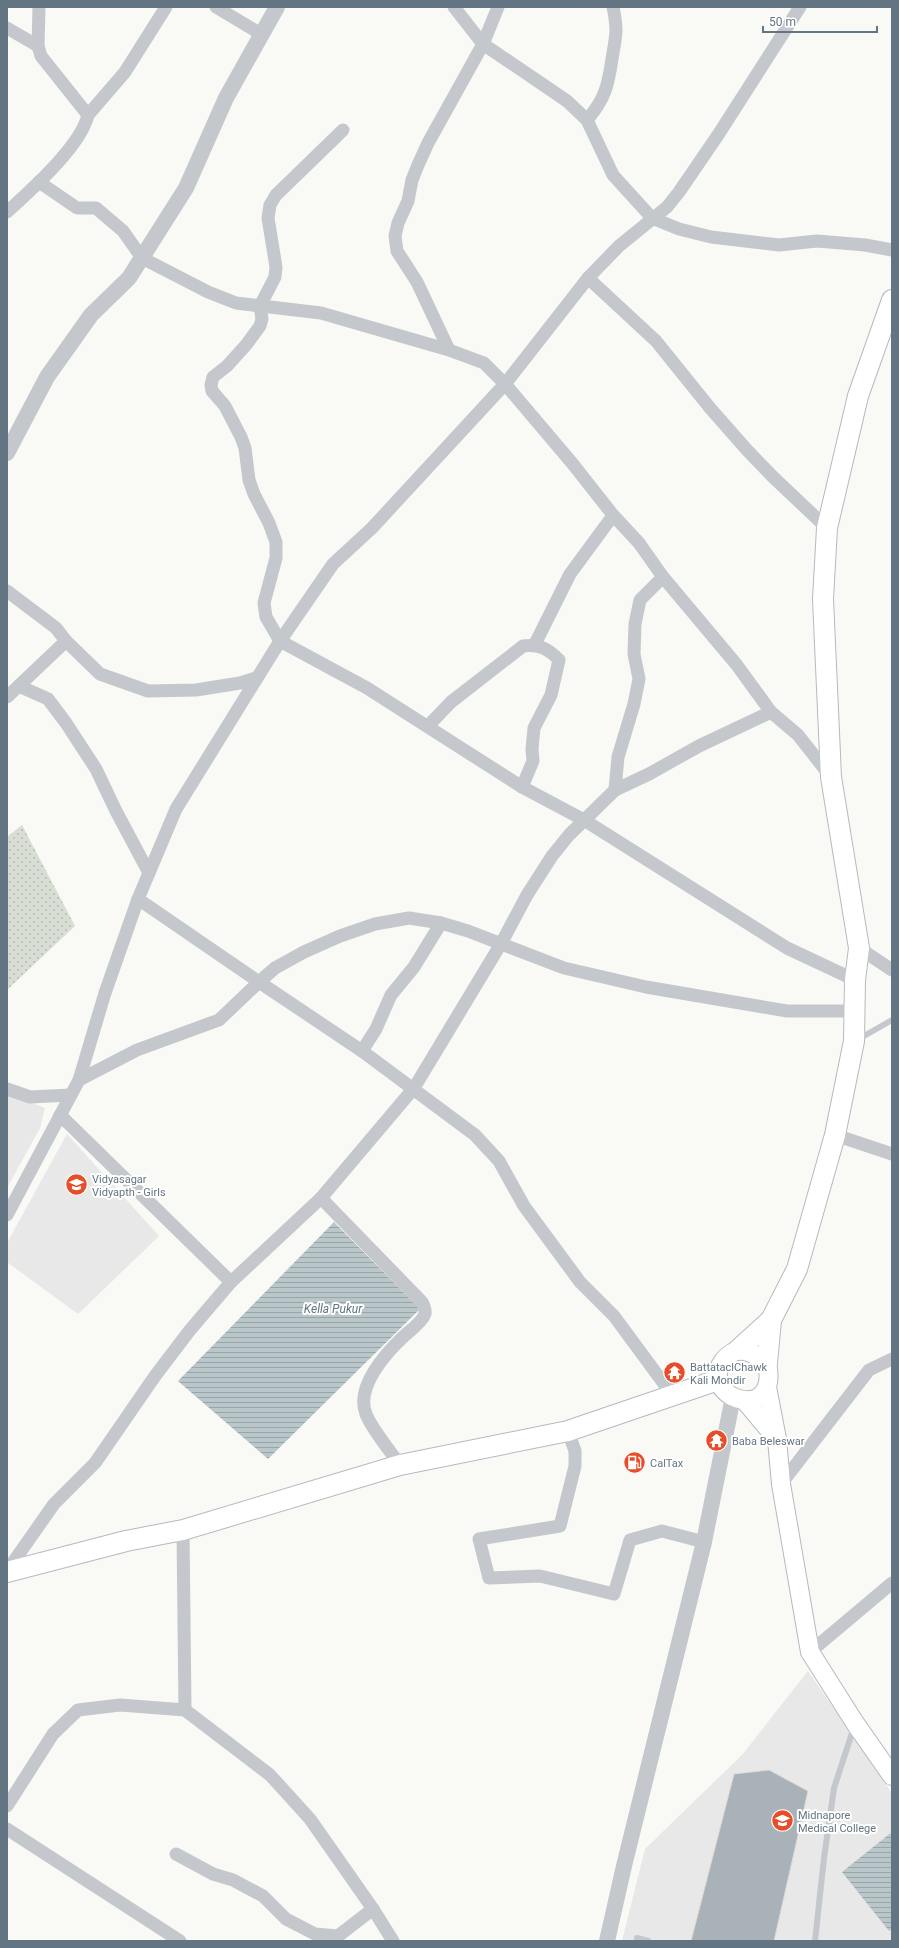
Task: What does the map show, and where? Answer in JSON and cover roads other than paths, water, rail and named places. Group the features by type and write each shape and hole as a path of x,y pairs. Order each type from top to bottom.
{"main road":[{"path":"777,1439 739,1399 724,1391 718,1380 719,1370 723,1361 730,1353 738,1350 771,1320 797,1269 835,1135 854,1041 855,980 859,948 831,777 823,598 827,528 858,396 892,300"},
{"path":"739,1399 758,1397 764,1393 769,1384 767,1363 771,1320"},
{"path":"738,1350 747,1351 758,1356 767,1363"},
{"path":"7,1572 126,1541 183,1530 400,1465 568,1431 718,1380"},
{"path":"767,1387 777,1439 781,1484 810,1652 855,1723 892,1776"}],"street":[{"path":"39,7 38,46 41,56 88,115"},
{"path":"7,212 52,169 81,133 86,124 88,115 125,72 166,7"},
{"path":"216,7 261,34"},
{"path":"7,453 47,378 90,315 128,278 186,188 226,98 277,7"},
{"path":"454,7 483,44 567,101 587,120 613,174 652,218 679,229 711,237 780,245 817,241 865,245 892,250"},
{"path":"449,350 417,282 397,251 395,236 398,223 408,202 412,180 418,165 428,143 483,44 498,7"},
{"path":"587,120 604,97 610,81 617,36 613,7"},
{"path":"7,1215 79,1080 105,993 138,899 176,809 280,640 333,564 372,528 505,384 588,278 619,246 652,218 668,207 800,7"},
{"path":"7,28 38,46"},
{"path":"343,130 276,195 270,205 268,218 276,267 275,277 260,306 262,319 257,332 227,366 214,377 211,385 212,391 225,406 241,437 245,448 249,480 276,542 276,558 264,603 266,617 280,640 367,688 522,786 584,820 787,948 855,980"},
{"path":"39,182 77,208 96,208 123,231 142,258 208,292 236,303 321,314 449,350 484,363 505,384 572,463 613,516 639,543 663,577 736,664 771,712 798,735 831,777"},
{"path":"588,278 656,341 710,408 747,450 827,528"},
{"path":"535,644 570,574 609,521"},
{"path":"615,790 618,757 634,704 639,679 634,654 635,624 640,600 663,577"},
{"path":"7,591 56,628 66,641 100,674 148,691 196,690 240,683 256,678"},
{"path":"7,697 66,641"},
{"path":"428,726 451,702 524,646 535,644 553,654 558,660 551,695 534,728 532,749 533,761 522,786"},
{"path":"19,686 48,699 66,723 96,769 116,811 149,873"},
{"path":"7,1572 54,1504 95,1463 190,1330 232,1282 321,1198 414,1088 502,942 527,895 552,856 569,835 615,790 649,774 699,746 771,712"},
{"path":"138,899 362,1051 414,1088 475,1135 499,1161 524,1206 580,1282 614,1316 673,1396"},
{"path":"79,1080 137,1050 219,1020 275,968 304,952 340,936 375,924 409,918 441,923 502,942 564,968 646,987 787,1010 854,1011"},
{"path":"362,1051 376,1029 391,995 414,967 441,923"},
{"path":"859,948 892,970"},
{"path":"7,1089 30,1097 71,1095"},
{"path":"60,1115 232,1282"},
{"path":"835,1135 892,1154"},
{"path":"321,1198 422,1302 425,1309 425,1314 420,1321 394,1346 367,1382 363,1400 366,1414 400,1465"},
{"path":"781,1484 869,1370 892,1359"},
{"path":"607,1941 624,1866 739,1399"},
{"path":"568,1431 575,1451 575,1466 560,1526 479,1539 489,1578 540,1576 614,1594 630,1540 662,1531 704,1542"},
{"path":"183,1530 185,1710"},
{"path":"810,1652 892,1583"},
{"path":"7,1806 53,1734 78,1710 120,1705 185,1710 270,1775 310,1819 373,1909 393,1941"},
{"path":"7,1829 180,1941"},
{"path":"176,1854 213,1874 233,1880 263,1896 286,1919 315,1934 338,1936 373,1909"}],"lane":[{"path":"854,1041 892,1020"},
{"path":"815,1941 824,1858 834,1788 855,1723"},
{"path":"637,1941 637,1938 648,1941"}],"water":[{"name":"Kella Pukur","path":"334,1222 420,1309 268,1459 178,1381"},
{"path":"892,1832 892,1929 889,1931 842,1872"}],"place":[{"name":"Vidyasagar Vidyapth - Girls","path":"76,1185"},
{"name":"BattataclChawk Kali Mondir","path":"674,1373"},
{"name":"Baba Beleswar","path":"716,1441"},
{"name":"CalTax","path":"635,1463"},
{"name":"Midnapore Medical College","path":"783,1821"}]}
